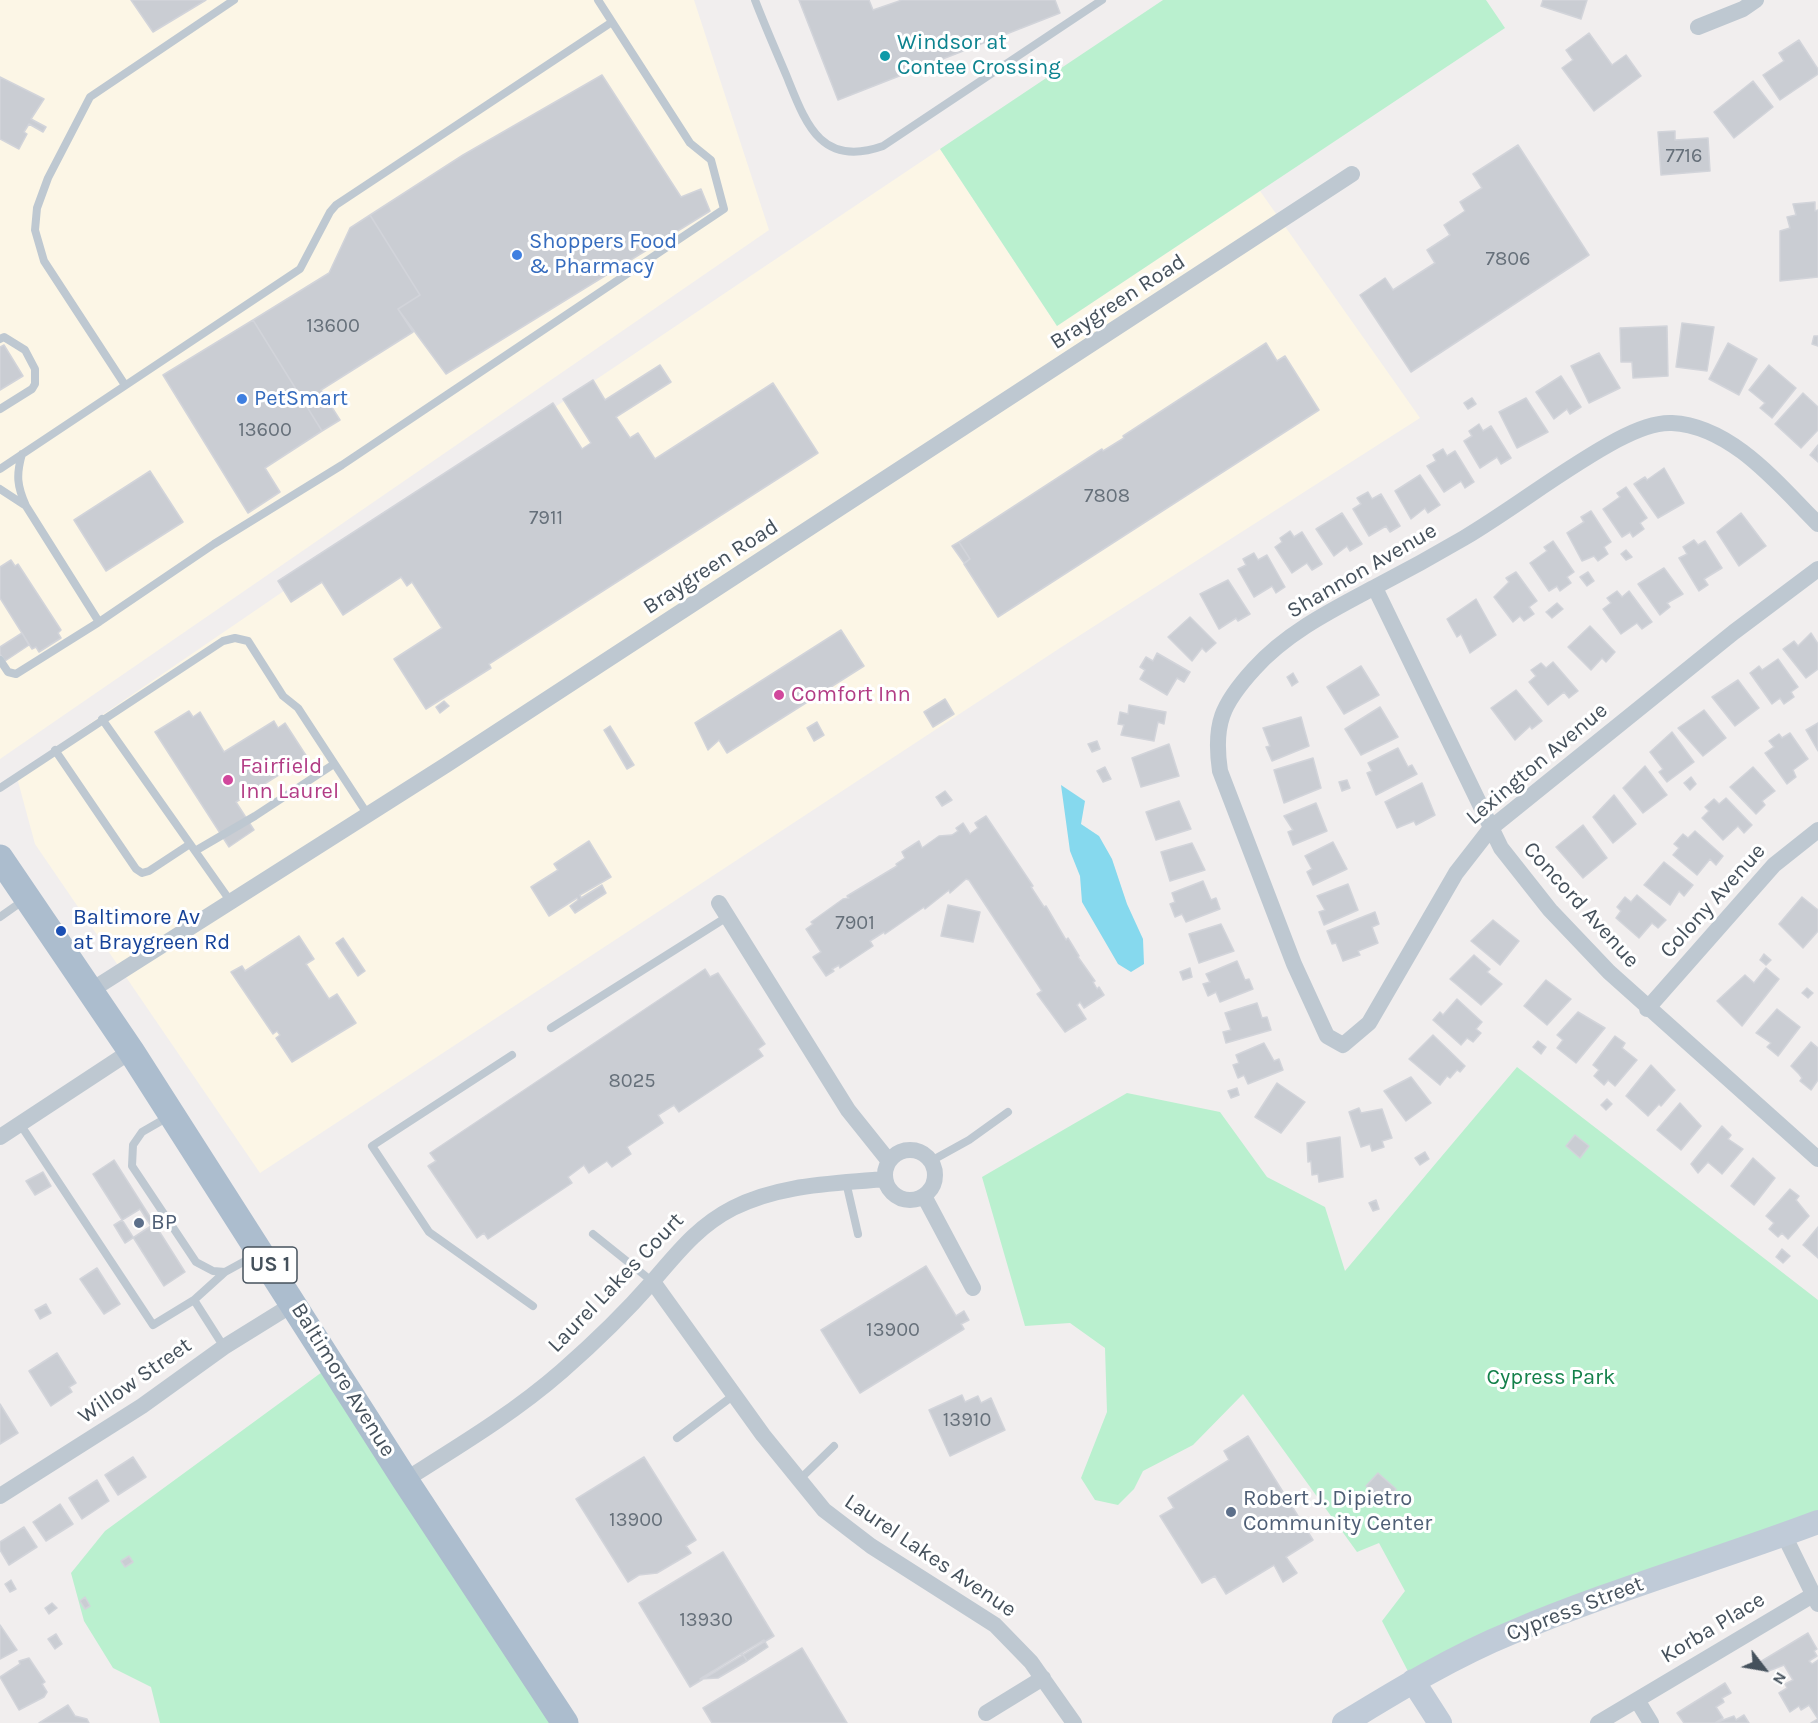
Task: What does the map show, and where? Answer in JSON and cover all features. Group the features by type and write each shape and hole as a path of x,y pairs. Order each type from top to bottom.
{"main road":[{"name":"Baltimore Avenue","path":"0,858 173,1114 295,1303 405,1480 565,1723"}],"street":[{"path":"1698,27 1743,9 1756,0"},
{"name":"Braygreen Road","path":"90,991 368,815 1352,174"},
{"name":"Shannon Avenue","path":"1343,1045 1327,1036 1294,964 1220,771 1216,739 1219,723 1228,704 1256,667 1277,647 1317,619 1467,536 1617,440 1665,423 1689,426 1715,435 1736,447 1818,524"},
{"name":"Lexington Avenue","path":"1343,1045 1369,1023 1456,873 1491,828 1734,632 1818,569"},
{"name":"Concord Avenue","path":"1375,588 1501,848 1550,910 1647,1009 1818,1159"},
{"name":"Colony Avenue","path":"1647,1009 1773,865 1818,830"},
{"path":"723,910 848,1110 888,1160"},
{"path":"0,1137 131,1051"},
{"path":"915,1149 931,1161 935,1180 924,1196 914,1200 895,1196 884,1179 888,1160 896,1153 915,1149"},
{"name":"Laurel Lakes Court","path":"405,1480 515,1410 563,1371 653,1282 694,1233 735,1207 786,1190 884,1179"},
{"path":"924,1196 973,1288"},
{"name":"Laurel Lakes Avenue","path":"653,1282 798,1481 824,1510 843,1527 995,1625 1012,1640 1043,1678 1074,1723"},
{"name":"Willow Street","path":"0,1496 142,1406 224,1347 295,1303"},
{"name":"Cypress Street","path":"1344,1723 1413,1681 1510,1632 1568,1609 1818,1522"},
{"path":"1784,1535 1815,1600"},
{"name":"Korba Place","path":"1598,1723 1815,1600"},
{"path":"986,1713 1043,1678"},
{"path":"1413,1681 1440,1723"},
{"path":"1637,1700 1651,1723"}],"lane":[{"path":"125,385 44,261 35,230 38,208 48,178 90,96 234,0"},
{"path":"0,660 8,672 16,674 99,622 214,544 352,458 724,209 711,160 690,143 598,0"},
{"path":"755,0 806,124 826,144 841,151 853,152 883,146 1102,0"},
{"path":"0,469 300,269 336,205 612,22"},
{"path":"0,339 4,337 25,350 35,369 35,384 32,389 0,409"},
{"path":"22,454 17,480 26,506 99,622"},
{"path":"0,489 26,506"},
{"path":"0,788 223,641 235,638 248,641 283,696 298,708 368,815"},
{"path":"102,719 231,902"},
{"path":"55,750 136,869 142,873 255,816 334,764"},
{"path":"0,917 27,898"},
{"path":"551,1028 723,910"},
{"path":"512,1055 372,1146 429,1232 533,1306"},
{"path":"931,1161 969,1140 1008,1112"},
{"path":"173,1114 142,1132 133,1145 132,1166 196,1262 213,1271 225,1272"},
{"path":"20,1124 153,1325 194,1300 225,1272 261,1252"},
{"path":"846,1182 858,1234"},
{"path":"594,1234 653,1282"},
{"path":"194,1300 224,1347"},
{"path":"677,1438 735,1394"},
{"path":"798,1481 834,1446"}],"shaded area":[{"path":"0,0 694,0 769,230 0,759"},
{"path":"940,149 1057,326 1260,191 1420,418 1060,648 260,1173 35,844 16,774 458,472"}],"green space":[{"path":"1163,0 1486,0 1505,28 1057,326 940,149"},
{"name":"Cypress Park","path":"1517,1067 1818,1300 1818,1512 1413,1681 1382,1621 1405,1591 1379,1543 1357,1552 1243,1394 1193,1445 1143,1471 1134,1489 1118,1505 1095,1500 1081,1478 1107,1412 1105,1348 1070,1323 1025,1326 982,1177 1127,1093 1220,1112 1267,1177 1325,1207 1345,1271"},
{"path":"333,1364 566,1723 160,1723 151,1687 113,1668 84,1621 71,1573 105,1531"}],"water":[{"path":"1061,785 1085,801 1081,824 1099,836 1112,859 1127,904 1143,939 1144,964 1131,972 1118,964 1082,902 1080,876 1070,851"}],"building":[{"path":"131,0 206,0 153,32"},
{"name":"Windsor at Contee Crossing","path":"799,0 869,0 873,10 902,0 1055,0 1060,13 838,100"},
{"path":"1543,0 1587,0 1581,19 1541,6"},
{"path":"1589,33 1612,65 1626,55 1641,76 1594,111 1562,68 1573,60 1566,50"},
{"path":"1799,40 1818,69 1818,74 1780,100 1763,75 1784,61 1779,53"},
{"name":"Shoppers Food & Pharmacy","path":"602,75 681,197 701,189 710,211 446,374 398,309 420,295 370,215 463,155"},
{"path":"0,77 44,99 31,119 46,127 43,132 29,124 24,132 27,134 19,149 0,139"},
{"path":"1753,81 1773,107 1734,138 1714,112"},
{"path":"1675,131 1675,140 1708,138 1710,171 1661,175 1658,132"},
{"path":"1518,145 1589,255 1411,372 1360,295 1385,278 1393,290 1435,263 1427,250 1450,235 1444,225 1465,211 1460,202 1482,188 1473,174"},
{"path":"1815,202 1815,211 1818,210 1818,277 1780,281 1780,231 1790,228 1787,217 1796,215 1793,204"},
{"path":"370,215 420,295 398,309 413,332 321,390 340,420 322,431 253,320 329,273 350,228"},
{"path":"253,320 322,431 265,468 280,492 248,513 163,375"},
{"path":"1682,323 1714,327 1707,371 1676,367"},
{"path":"1667,326 1668,376 1633,378 1632,362 1621,362 1620,328"},
{"path":"1814,336 1818,336 1818,346 1812,344"},
{"path":"1266,343 1277,361 1285,356 1319,410 998,617 964,564 970,559 959,542 1102,449 1103,451 1124,438 1123,436"},
{"path":"1728,343 1757,359 1739,395 1709,379"},
{"path":"4,345 23,376 0,390 0,347"},
{"path":"1599,353 1620,388 1589,403 1571,366"},
{"path":"660,365 671,382 616,417 630,438 638,433 655,459 773,383 818,453 489,664 491,668 426,709 394,659 442,628 412,582 407,586 401,577 343,615 322,582 291,602 278,581 553,403 582,449 591,443 563,399 593,380 605,400"},
{"path":"1769,365 1796,388 1772,418 1760,408 1765,403 1749,390"},
{"path":"1561,376 1581,407 1570,414 1567,409 1554,419 1536,392"},
{"path":"1803,393 1818,407 1818,430 1801,448 1775,424"},
{"path":"1472,398 1476,404 1468,409 1464,403"},
{"path":"1526,398 1548,432 1517,448 1499,412"},
{"path":"1479,424 1483,431 1491,426 1511,458 1501,464 1497,457 1480,468 1464,441 1472,436 1469,431"},
{"path":"1818,445 1818,462 1810,455"},
{"path":"1443,449 1447,456 1455,451 1474,482 1465,488 1461,481 1444,492 1427,466 1436,461 1433,455"},
{"path":"1664,468 1684,503 1658,518 1634,484 1645,477 1647,480"},
{"path":"150,471 183,522 106,571 74,520"},
{"path":"1420,475 1440,505 1428,513 1425,508 1411,519 1395,491"},
{"path":"1626,487 1647,518 1640,523 1644,529 1633,537 1630,532 1622,537 1603,509 1620,497 1617,493"},
{"path":"1368,492 1372,499 1381,494 1400,526 1390,532 1386,526 1369,536 1353,509 1361,504 1357,498"},
{"path":"1591,511 1611,542 1604,547 1608,554 1598,561 1594,556 1582,561 1567,533 1584,522 1581,517"},
{"path":"1342,513 1362,544 1350,551 1347,546 1334,556 1316,529"},
{"path":"1741,513 1766,546 1739,566 1717,532"},
{"path":"1290,531 1294,537 1302,532 1322,564 1312,570 1307,563 1292,573 1275,547 1282,542 1280,538"},
{"path":"1694,540 1698,545 1705,541 1722,568 1704,579 1708,585 1699,591 1679,558 1687,554 1683,547"},
{"path":"1553,541 1574,572 1567,577 1571,583 1560,591 1557,586 1549,591 1530,563 1547,551 1544,547"},
{"path":"959,542 970,559 964,563 952,546"},
{"path":"1626,550 1632,557 1626,560 1621,554"},
{"path":"1254,553 1258,560 1267,555 1285,587 1276,593 1272,586 1254,597 1238,569 1246,565 1243,559"},
{"path":"11,560 15,566 18,564 61,630 58,633 61,638 39,652 36,647 32,649 0,598 0,567"},
{"path":"1664,568 1683,594 1667,603 1670,607 1660,615 1638,584"},
{"path":"1516,572 1537,601 1529,607 1534,614 1524,621 1520,616 1513,622 1494,597 1509,582 1506,578"},
{"path":"1588,572 1594,581 1587,586 1580,577"},
{"path":"1228,580 1250,614 1238,621 1236,618 1219,629 1200,594"},
{"path":"1617,591 1622,597 1629,591 1652,622 1642,629 1637,623 1621,634 1603,609 1611,603 1607,598"},
{"path":"1476,599 1496,635 1470,653 1461,634 1457,637 1447,619"},
{"path":"1557,603 1563,609 1552,618 1546,612"},
{"path":"1190,617 1216,643 1206,652 1202,648 1192,661 1168,637"},
{"path":"1590,626 1615,652 1606,662 1602,658 1591,670 1568,647"},
{"name":"Comfort Inn","path":"841,630 864,666 727,753 719,740 708,750 695,723"},
{"path":"22,633 29,645 5,661 0,654 0,647"},
{"path":"1811,633 1818,644 1818,669 1806,678 1783,649 1794,641 1798,646"},
{"path":"1157,653 1190,672 1184,682 1177,678 1167,695 1140,679 1145,670 1140,667 1146,657 1153,661"},
{"path":"1778,659 1798,687 1791,692 1794,697 1784,704 1780,698 1772,704 1750,673 1759,666 1762,670"},
{"path":"1553,662 1578,691 1569,698 1564,692 1548,705 1529,682 1536,676 1531,670 1541,663 1546,668"},
{"path":"1361,666 1379,695 1344,714 1327,687"},
{"path":"1293,673 1298,682 1292,686 1287,677"},
{"path":"1738,680 1759,708 1735,726 1712,697"},
{"path":"1516,690 1542,721 1532,729 1530,726 1515,740 1491,708"},
{"path":"945,699 954,714 933,727 924,712"},
{"path":"444,701 449,706 440,713 436,707"},
{"path":"1129,705 1166,712 1164,724 1158,722 1154,741 1121,735 1124,725 1118,724 1120,712 1128,714"},
{"path":"1380,707 1398,737 1361,755 1345,729"},
{"path":"1704,710 1726,738 1703,756 1678,728"},
{"name":"Fairfield Inn Laurel","path":"189,711 193,717 200,712 224,752 274,721 278,728 285,723 307,757 236,802 254,830 229,847 155,732"},
{"path":"1301,717 1309,746 1272,761 1266,747 1270,746 1263,728"},
{"path":"817,722 824,735 814,741 807,728"},
{"path":"1818,723 1818,751 1806,730"},
{"path":"610,726 634,765 627,769 604,730"},
{"path":"1672,732 1694,762 1667,782 1659,772 1663,769 1650,752"},
{"path":"1790,733 1808,759 1793,770 1796,777 1787,784 1765,753 1774,747 1769,741 1779,734 1782,738"},
{"path":"1097,741 1100,749 1092,752 1088,744"},
{"path":"1169,744 1179,776 1141,787 1132,758"},
{"path":"1398,748 1408,767 1412,765 1417,774 1376,795 1367,773 1372,771 1368,763"},
{"path":"1313,758 1321,788 1284,803 1274,770"},
{"path":"1645,766 1667,795 1643,813 1623,788"},
{"path":"1105,767 1111,779 1103,782 1097,771"},
{"path":"1753,767 1775,791 1762,801 1765,805 1756,814 1730,787"},
{"path":"1691,777 1696,784 1690,790 1684,783"},
{"path":"1347,780 1350,788 1342,791 1339,782"},
{"path":"1422,783 1435,815 1416,825 1414,821 1397,828 1385,802"},
{"path":"945,791 952,800 942,806 936,797"},
{"path":"1614,795 1636,824 1613,843 1593,817"},
{"path":"1726,798 1752,825 1744,833 1738,826 1723,840 1702,818 1709,811 1705,807 1714,799 1719,804"},
{"path":"1179,801 1191,829 1156,840 1146,812"},
{"path":"1316,803 1327,831 1293,845 1288,832 1293,830 1284,816"},
{"path":"986,816 1066,940 1068,938 1095,981 1093,982 1097,989 1099,987 1104,995 1084,1008 1080,1002 1077,1005 1086,1019 1065,1032 1037,994 1042,991 969,880 966,879 950,893 949,890 925,909 924,907 885,934 884,932 870,941 873,946 840,968 839,965 832,969 834,971 826,976 813,957 821,952 806,929 813,924 811,922 843,899 849,898 847,896 897,866 896,864 905,858 902,852 919,841 922,848 939,836 952,835 963,823 970,834 978,828 975,823"},
{"path":"1583,825 1607,858 1583,878 1556,847"},
{"path":"1695,831 1723,856 1716,865 1710,859 1697,875 1673,855 1679,848 1674,844 1683,834 1688,838"},
{"path":"589,841 611,877 580,895 581,898 602,885 606,893 575,913 570,906 578,900 577,898 549,916 531,887 558,870 554,864"},
{"path":"1333,842 1347,869 1313,885 1307,872 1312,869 1305,856"},
{"path":"1192,843 1205,870 1170,881 1161,852"},
{"path":"1664,862 1693,885 1684,896 1679,891 1670,905 1644,885"},
{"path":"1203,881 1211,900 1216,898 1220,909 1186,922 1182,914 1175,917 1170,904 1175,902 1172,893"},
{"path":"1348,884 1358,910 1324,925 1319,912 1325,910 1317,896"},
{"path":"1637,895 1666,920 1658,928 1652,923 1639,938 1616,918 1621,911 1617,907 1625,897 1631,902"},
{"path":"1802,897 1818,910 1818,931 1803,948 1779,924"},
{"path":"948,905 980,912 973,942 941,936"},
{"path":"1375,912 1379,924 1372,927 1378,943 1358,951 1360,955 1343,961 1336,943 1332,944 1327,931"},
{"path":"1493,920 1519,941 1500,965 1471,941"},
{"path":"1221,924 1234,951 1199,963 1189,934"},
{"path":"299,936 314,959 306,964 329,999 337,994 356,1023 292,1062 276,1038 280,1035 277,1031 273,1034 231,972 242,966 245,971"},
{"path":"343,938 365,971 358,976 336,943"},
{"path":"1764,954 1771,960 1766,965 1760,960"},
{"path":"1474,955 1490,969 1487,972 1502,984 1481,1005 1450,979"},
{"path":"1237,961 1245,980 1249,979 1253,989 1220,1002 1216,992 1208,996 1203,984 1210,982 1206,974"},
{"path":"1190,968 1192,977 1183,980 1180,972"},
{"path":"1766,968 1779,979 1742,1026 1717,1001 1745,975 1754,983"},
{"path":"705,969 710,977 718,973 765,1044 758,1049 763,1056 679,1112 674,1105 658,1115 663,1123 627,1147 631,1154 612,1167 607,1161 589,1173 584,1165 568,1177 572,1183 488,1239 484,1233 477,1238 428,1166 436,1161 430,1153"},
{"path":"1546,980 1571,999 1547,1025 1524,1006"},
{"path":"1807,988 1813,993 1808,998 1802,993"},
{"path":"1457,999 1482,1022 1476,1029 1481,1033 1473,1042 1467,1038 1461,1045 1433,1020 1440,1012 1443,1015"},
{"path":"1257,1003 1262,1018 1267,1017 1271,1030 1226,1043 1223,1032 1231,1030 1225,1013"},
{"path":"1777,1009 1800,1027 1778,1056 1767,1047 1771,1043 1756,1033"},
{"path":"1578,1012 1605,1028 1576,1063 1557,1048 1563,1040 1557,1035"},
{"path":"1433,1035 1465,1066 1460,1072 1457,1070 1450,1078 1447,1076 1440,1085 1409,1059"},
{"path":"1615,1036 1625,1043 1622,1048 1637,1060 1615,1086 1608,1080 1604,1085 1594,1076 1599,1070 1593,1065"},
{"path":"1538,1041 1546,1047 1541,1054 1533,1047"},
{"path":"1811,1042 1818,1048 1818,1080 1811,1090 1800,1081 1802,1078 1791,1066"},
{"path":"1264,1043 1274,1061 1279,1059 1283,1070 1248,1084 1244,1075 1238,1078 1233,1065 1239,1063 1236,1055"},
{"path":"1651,1065 1675,1090 1661,1106 1659,1104 1648,1116 1626,1096"},
{"path":"1411,1077 1431,1103 1406,1121 1384,1091"},
{"path":"1277,1083 1305,1102 1281,1133 1255,1117"},
{"path":"1237,1088 1239,1095 1231,1098 1228,1091"},
{"path":"1607,1099 1612,1104 1606,1110 1601,1105"},
{"path":"1680,1103 1701,1126 1681,1150 1657,1130"},
{"path":"1359,1108 1361,1113 1382,1109 1392,1138 1382,1141 1384,1147 1372,1151 1370,1144 1361,1147 1349,1112"},
{"path":"1722,1126 1731,1135 1728,1139 1743,1149 1722,1174 1708,1162 1698,1173 1691,1164"},
{"path":"1575,1135 1589,1146 1580,1158 1566,1146"},
{"path":"1340,1137 1343,1177 1319,1182 1318,1174 1312,1175 1311,1161 1308,1162 1307,1143"},
{"path":"1425,1152 1429,1159 1420,1165 1415,1158"},
{"path":"1753,1158 1775,1178 1754,1205 1731,1186"},
{"name":"BP","path":"114,1160 185,1272 164,1286 93,1174"},
{"path":"43,1172 51,1186 35,1195 26,1181"},
{"path":"1790,1189 1799,1196 1796,1200 1809,1216 1788,1239 1782,1233 1778,1237 1769,1229 1774,1223 1766,1216"},
{"path":"1376,1200 1379,1209 1373,1211 1369,1203"},
{"path":"140,1209 151,1226 125,1243 114,1225"},
{"path":"1818,1227 1818,1258 1803,1245"},
{"path":"1782,1249 1790,1256 1783,1263 1776,1257"},
{"path":"926,1266 956,1316 964,1311 969,1320 961,1324 964,1329 860,1393 821,1330"},
{"path":"97,1268 120,1304 104,1314 80,1279"},
{"path":"46,1304 51,1313 40,1319 35,1310"},
{"path":"57,1353 76,1383 69,1387 72,1392 51,1406 29,1371"},
{"path":"962,1395 965,1402 978,1396 981,1403 991,1398 1005,1430 950,1456 929,1410"},
{"path":"0,1404 18,1433 0,1444"},
{"name":"Robert J. Dipietro Community Center","path":"1248,1436 1313,1540 1286,1557 1297,1573 1283,1582 1274,1565 1226,1594 1215,1576 1202,1583 1160,1516 1174,1508 1168,1498 1229,1460 1224,1451"},
{"path":"133,1457 146,1477 118,1495 105,1475"},
{"path":"644,1457 696,1540 686,1546 691,1553 657,1573 639,1575 628,1582 576,1499"},
{"path":"1378,1473 1396,1489 1385,1502 1366,1486"},
{"path":"97,1480 109,1501 82,1519 69,1498"},
{"path":"60,1504 73,1524 46,1541 33,1522"},
{"path":"24,1527 37,1547 9,1565 0,1550 0,1542"},
{"path":"723,1552 774,1636 690,1687 639,1603"},
{"path":"129,1556 133,1562 125,1567 121,1561"},
{"path":"11,1580 16,1589 10,1592 5,1584"},
{"path":"85,1597 90,1606 85,1609 80,1601"},
{"path":"52,1603 57,1608 49,1614 45,1608"},
{"path":"0,1625 17,1650 0,1659"},
{"path":"1808,1633 1817,1649 1814,1651 1817,1656 1809,1661 1812,1664 1818,1660 1818,1719 1809,1705 1801,1710 1799,1706 1790,1712 1779,1693 1787,1688 1785,1684 1793,1680 1784,1665 1766,1672 1760,1662"},
{"path":"56,1634 62,1644 55,1649 48,1639"},
{"path":"764,1640 768,1647 747,1661 742,1653"},
{"path":"802,1648 847,1723 712,1723 703,1708"},
{"path":"742,1653 747,1661 718,1678 700,1679"},
{"path":"29,1658 45,1682 42,1684 47,1692 44,1697 19,1710 0,1677 20,1664 19,1661"},
{"path":"1725,1683 1731,1693 1722,1698 1724,1702 1716,1707 1723,1718 1715,1723 1684,1723 1677,1713"},
{"path":"68,1705 75,1716 87,1719 89,1723 39,1723"},
{"path":"1744,1715 1749,1723 1715,1723 1734,1716 1736,1720"}],"place":[{"name":"Windsor at Contee Crossing","path":"885,56"},
{"name":"Shoppers Food & Pharmacy","path":"517,255"},
{"name":"PetSmart","path":"242,399"},
{"name":"Comfort Inn","path":"779,695"},
{"name":"Fairfield Inn Laurel","path":"228,780"},
{"name":"Baltimore Av at Braygreen Rd","path":"61,931"},
{"name":"BP","path":"139,1223"},
{"name":"Robert J. Dipietro Community Center","path":"1231,1512"}]}
